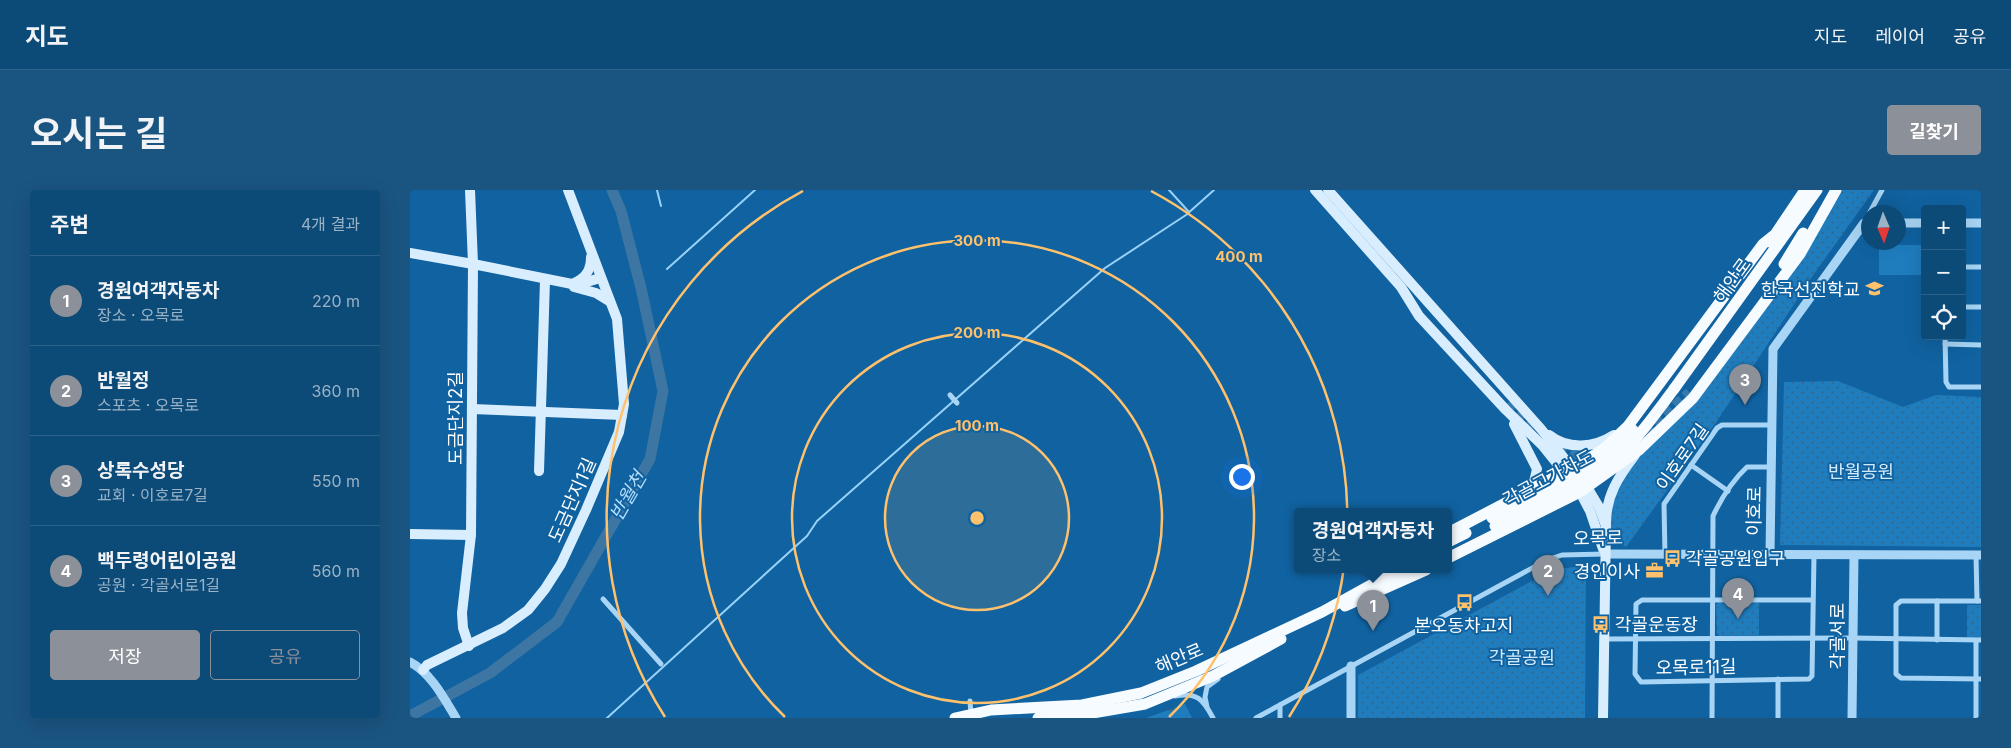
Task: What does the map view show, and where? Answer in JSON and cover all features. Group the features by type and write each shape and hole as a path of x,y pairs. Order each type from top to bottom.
{"main road":[{"name":"도금단지2길","path":"469,646 463,628 462,613 471,535 473,264 470,190"},
{"name":"도금단지1길","path":"426,673 428,666 503,628 528,610 560,564 586,510 619,432 624,404 617,319 568,190"},
{"path":"1316,190 1401,287 1419,316 1507,406 1584,489 1599,507 1606,526"},
{"path":"1328,190 1540,429 1568,471"},
{"name":"해안로","path":"1671,388 1806,190"},
{"name":"해안로","path":"1671,388 1817,190"},
{"path":"1689,392 1780,270 1829,190"},
{"path":"1452,556 1584,489 1639,450 1694,398 1800,254 1836,190"},
{"path":"1452,531 1568,471 1606,447 1628,426 1763,244 1773,236"},
{"path":"410,253 567,283 589,283 600,278"},
{"path":"567,283 580,280 589,271 591,254"},
{"path":"539,471 546,280"},
{"path":"567,283 596,293 610,301"},
{"name":"각골고가차도","path":"1493,522 1569,490 1607,466 1628,447 1671,388"},
{"path":"1507,406 1537,469 1534,482 1521,495"},
{"path":"472,409 622,415"},
{"path":"1540,429 1561,443 1575,446 1604,442 1628,426"},
{"path":"1603,718 1606,514 1617,479 1639,450"},
{"path":"1549,481 1560,480 1568,486 1568,494 1559,502"},
{"path":"1584,489 1605,554"},
{"path":"1452,540 1493,522"},
{"path":"1452,548 1493,522"},
{"path":"410,534 471,535"},
{"path":"1324,613 1378,573"},
{"name":"해안로","path":"1038,718 1093,714 1151,701 1213,676 1393,573"},
{"name":"해안로","path":"955,718 992,710 1082,705 1141,693 1196,671 1324,613 1405,573"},
{"path":"1324,613 1419,573"}],"street":[{"path":"1875,205 1882,190"},
{"path":"1906,223 1921,223"},
{"path":"1966,223 1981,223"},
{"name":"이호로","path":"1770,554 1773,349 1861,229"},
{"path":"1966,267 1981,267"},
{"path":"1966,307 1981,308"},
{"path":"1945,340 1946,382 1949,387 1981,387"},
{"path":"1945,344 1981,345"},
{"path":"950,395 957,403"},
{"name":"이호로7길","path":"1665,554 1664,504 1717,428 1722,425 1772,424"},
{"path":"1691,465 1728,492"},
{"name":"이호로","path":"1712,718 1713,516 1720,502 1740,474 1747,468 1771,467"},
{"name":"오목로","path":"1256,718 1547,560 1562,555 1979,555"},
{"name":"오목로11길","path":"1813,600 1642,600 1636,604 1635,674 1641,682 1809,679 1812,676 1814,555"},
{"name":"각골서로","path":"1852,718 1854,555"},
{"path":"1979,555 1979,601 1901,602 1896,605 1896,674 1901,678 1979,679"},
{"path":"603,599 661,664"},
{"path":"1937,601 1937,640"},
{"path":"1604,639 1853,638 1979,640 1976,718"},
{"path":"410,662 426,673 455,716"},
{"path":"1207,707 1205,697 1207,687 1222,676 1230,666"},
{"path":"1351,666 1351,718"},
{"path":"1778,679 1778,718"},
{"path":"1151,701 1192,695 1207,707 1213,718"},
{"path":"970,701 972,714"},
{"path":"1280,705 1280,718"}],"green space":[{"path":"1839,190 1874,190 1863,205 1861,205 1861,208 1814,274 1717,421 1626,547 1612,538 1610,521 1615,498 1622,482 1643,452 1695,402"},
{"path":"1906,245 1921,245 1921,275 1879,275 1879,250 1906,250"},
{"name":"반월공원","path":"1838,381 1903,407 1936,395 1981,397 1981,547 1780,545 1784,382"},
{"name":"각골공원","path":"1586,566 1585,718 1358,718 1358,675 1554,569"},
{"path":"1718,603 1759,603 1759,635 1719,636 1717,633 1716,605"},
{"path":"1967,605 1981,605 1981,638 1967,639"},
{"path":"1185,704 1192,718 1146,718"}],"waterway":[{"name":"반월천","path":"410,716 490,673 557,622 650,459 663,391 641,288 621,211 612,190"},
{"path":"657,190 661,206"},
{"path":"667,269 755,190"},
{"path":"1169,190 1189,212"},
{"path":"607,718 807,536 817,521 1105,268 1186,215 1214,190"}],"tunnel":[{"path":"1645,433 1689,392"},
{"path":"1508,403 1532,429"},
{"path":"1557,450 1580,457 1593,456"}],"place":[{"name":"한국선진학교","path":"1874,289"},
{"name":"상록수성당","path":"1745,405"},
{"name":"각골공원입구","path":"1672,558"},
{"name":"경인이사","path":"1654,571"},
{"name":"반월정","path":"1548,596"},
{"name":"본오동차고지","path":"1464,602"},
{"name":"백두령어린이공원","path":"1738,619"},
{"name":"각골운동장","path":"1601,624"},
{"name":"경원여객자동차","path":"1373,631"}]}
